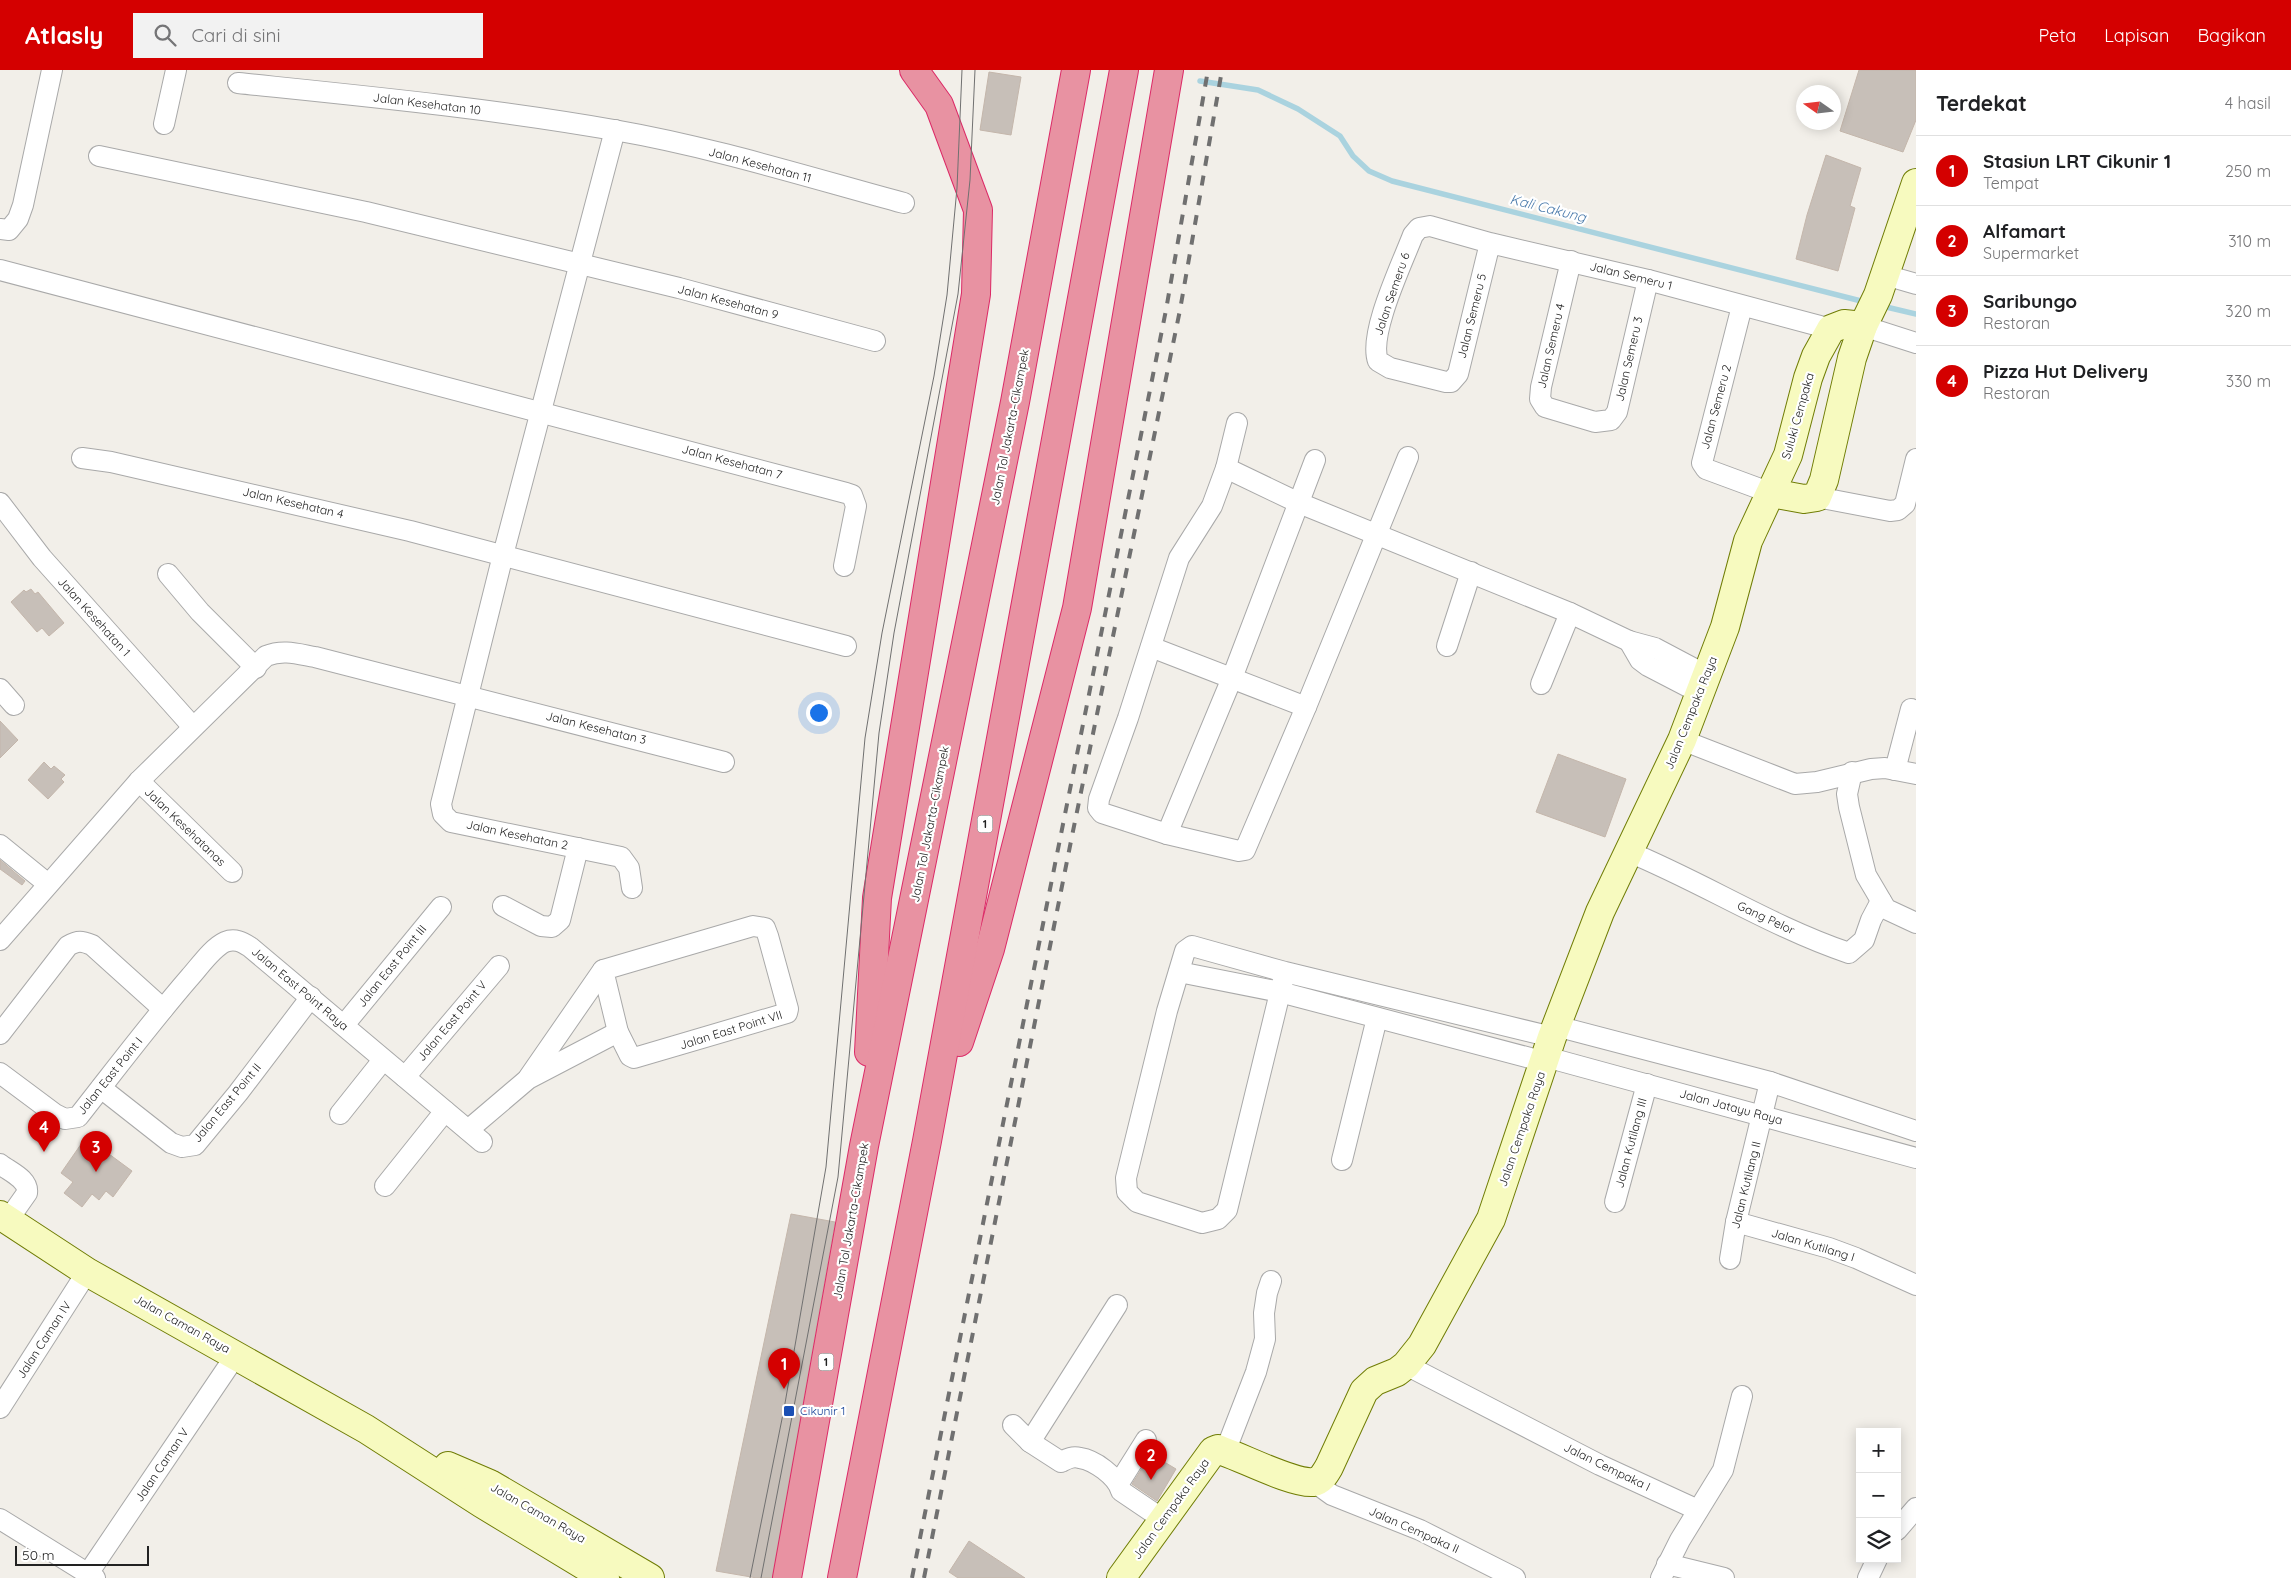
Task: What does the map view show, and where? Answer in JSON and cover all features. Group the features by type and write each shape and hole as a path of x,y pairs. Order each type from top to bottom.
{"highway":[{"path":"864,1146 877,898 976,294 978,210 940,105 914,70"},
{"name":"Jalan Tol Jakarta–Cikampek","path":"787,1578 864,1146 1015,402 1076,70"},
{"name":"1","path":"842,1578 927,1141 1124,70"},
{"path":"927,1141 990,949 1077,608 1169,70"}],"street":[{"path":"0,229 9,230 13,227 23,205 52,70"},
{"path":"164,124 176,70"},
{"name":"Jalan Kesehatan 10","path":"238,83 436,104 615,130"},
{"name":"Jalan Kesehatan 11","path":"615,130 712,152 904,203"},
{"name":"Jalan Kesehatan 2","path":"615,130 503,555 440,804 443,814 451,822 621,857 629,868 632,888"},
{"name":"Jalan Kesehatan 9","path":"99,156 366,212 581,264 875,341"},
{"path":"1817,497 1824,480 1846,382 1916,183"},
{"name":"Jalan Semeru 1","path":"1430,226 1648,280 1831,329"},
{"name":"Jalan Semeru 6","path":"1430,226 1419,228 1413,235 1379,325 1375,353 1378,361 1390,368 1446,382"},
{"name":"Jalan Semeru 5","path":"1446,382 1451,382 1458,374 1490,242"},
{"name":"Jalan Semeru 4","path":"1571,261 1541,387 1540,399 1545,407 1595,422"},
{"path":"0,270 542,411"},
{"name":"Jalan Semeru 3","path":"1595,422 1611,420 1617,412 1648,280"},
{"path":"1831,329 1844,324 1874,303 1916,284"},
{"path":"1874,303 1916,343"},
{"name":"Jalan Semeru 2","path":"1742,306 1702,464 1706,469 1771,493"},
{"name":"Suluki Cempaka","path":"1771,493 1788,456 1816,356 1831,329"},
{"name":"Jalan Kesehatan 7","path":"542,411 852,495 856,506 844,566"},
{"path":"1237,422 1226,468 1212,506 1179,558 1099,799 1098,808 1102,813 1167,834 1239,851 1245,850 1306,707 1408,457"},
{"name":"Jalan Kesehatan 4","path":"82,458 111,462 293,503 503,555 846,646"},
{"path":"1771,493 1804,499 1817,497 1890,511 1898,510 1905,504 1916,459"},
{"path":"1167,834 1232,678 1315,460"},
{"path":"1226,468 1299,503 1570,613 1630,641 1655,648 1703,684"},
{"name":"Jalan Cempaka Raya","path":"1121,1578 1213,1451 1218,1449 1300,1481 1314,1482 1322,1478 1364,1392 1375,1381 1397,1372 1406,1365 1422,1345 1492,1219 1550,1046 1600,912 1682,740 1725,627 1748,541 1760,511 1771,493"},
{"name":"Jalan Kesehatan 1","path":"0,503 42,558 193,727"},
{"path":"1447,646 1471,572"},
{"path":"168,574 200,612 256,668"},
{"path":"1541,684 1570,613"},
{"path":"1630,641 1640,660 1675,679 1703,684"},
{"path":"1151,647 1306,707"},
{"name":"Jalan Kesehatan 3","path":"0,940 139,782 266,656 276,652 286,652 467,696 724,762"},
{"path":"0,689 14,704"},
{"path":"1895,770 1911,709"},
{"path":"1682,740 1795,784 1817,782 1852,772 1885,768 1916,774"},
{"path":"1852,772 1848,794 1849,807 1866,875 1886,909 1916,923"},
{"name":"Jalan Kesehatanas","path":"139,782 232,872"},
{"path":"0,845 48,884"},
{"path":"503,906 541,926 552,927 560,920 578,848"},
{"name":"Gang Pelor","path":"1629,852 1672,870 1753,913 1849,953 1864,940 1871,920 1881,901"},
{"name":"Jalan East Point III","path":"344,1025 440,907"},
{"name":"Jalan East Point VII","path":"760,926 765,928 788,1008 784,1015 634,1058 627,1053 618,1032 603,970 678,946 760,926"},
{"path":"0,1034 68,946 76,941 83,941 92,945 163,1009"},
{"name":"Jalan East Point Raya","path":"163,1009 207,958 224,942 240,941 311,997 383,1060 405,1076 475,1136 528,1079"},
{"path":"1285,972 1227,1210 1218,1219 1202,1223 1137,1202 1126,1192 1126,1178 1167,1011 1185,951 1192,946 1550,1046"},
{"name":"Jalan East Point V","path":"405,1076 499,966"},
{"path":"528,1079 603,970"},
{"path":"1180,972 1280,992 1377,1018 1770,1082 1916,1131"},
{"name":"Jalan East Point II","path":"101,1088 171,1143 182,1148 195,1145 311,997"},
{"name":"Jalan East Point I","path":"0,1074 65,1119 78,1117 163,1009"},
{"path":"1342,1160 1377,1018"},
{"path":"528,1079 618,1032"},
{"name":"Jalan Jatayu Raya","path":"1550,1046 1647,1084 1916,1158"},
{"path":"340,1114 383,1060"},
{"name":"Jalan Kutilang II","path":"1730,1259 1736,1222 1770,1082"},
{"name":"Jalan Kutilang III","path":"1615,1202 1647,1084"},
{"path":"385,1186 446,1111"},
{"path":"0,1164 26,1182 28,1188 27,1193 4,1217"},
{"name":"Jalan Caman Raya","path":"4,1217 87,1272 236,1354 366,1430 485,1494 650,1578"},
{"name":"Jalan Kutilang I","path":"1736,1222 1847,1255 1916,1285"},
{"name":"Jalan Caman IV","path":"0,1408 87,1272"},
{"path":"1225,1452 1256,1372 1265,1339 1264,1313 1271,1281"},
{"path":"1030,1442 1117,1305"},
{"name":"Jalan Caman V","path":"91,1576 236,1354"},
{"name":"Jalan Cempaka I","path":"1406,1365 1600,1465 1698,1510"},
{"path":"1724,1578 1664,1571 1723,1470 1734,1419 1742,1396"},
{"path":"1013,1425 1030,1442 1061,1462 1070,1458 1081,1458 1110,1473 1119,1483 1121,1490 1164,1520"},
{"path":"1119,1483 1146,1440"},
{"name":"Jalan Cempaka II","path":"1314,1482 1332,1495 1420,1530 1515,1578"},
{"name":"Jalan Caman Raya","path":"485,1494 606,1578"},
{"path":"1901,1525 1916,1508"},
{"path":"0,1519 91,1576"},
{"path":"1868,1578 1876,1563"}],"building":[{"path":"1859,70 1916,70 1916,120 1903,152 1840,131"},
{"path":"989,72 1021,77 1011,135 980,130"},
{"path":"1826,155 1861,168 1850,206 1855,208 1838,271 1796,259 1807,215"},
{"path":"31,589 35,594 38,592 64,623 49,636 42,628 37,632 11,602 24,590 26,592"},
{"path":"0,721 18,740 0,758"},
{"path":"1558,754 1626,779 1605,837 1536,812"},
{"path":"44,762 51,769 54,766 65,775 61,779 64,782 48,799 28,780"},
{"path":"0,860 25,881 22,885 0,869"},
{"path":"86,1137 132,1171 113,1197 106,1191 99,1200 92,1194 82,1207 64,1193 73,1182 61,1173"},
{"path":"791,1214 835,1222 772,1578 757,1578 716,1571"},
{"path":"1151,1454 1176,1469 1157,1501 1132,1484"},
{"path":"969,1541 1025,1578 958,1578 949,1572"}],"waterway":[{"name":"Kali Cakung","path":"1200,81 1258,90 1298,109 1340,136 1353,156 1369,171 1392,181 1865,302"},
{"name":"Kali Cakung","path":"1882,306 1916,314"}],"tram line":[{"path":"750,1578 784,1409 826,1167 865,738 882,633 934,376 947,295 957,188 962,70"},
{"path":"761,1578 838,1177 879,733 894,633 958,294 970,180 975,70"}],"railway":[{"path":"912,1578 1166,310 1208,70"},
{"path":"924,1578 1072,836 1180,310 1222,70"}],"place":[{"name":"Pizza Hut Delivery","path":"44,1152"},
{"name":"Saribungo","path":"96,1172"},
{"name":"Stasiun LRT Cikunir 1","path":"784,1389"},
{"name":"Cikunir 1","path":"789,1411"},
{"name":"Alfamart","path":"1151,1480"}]}
